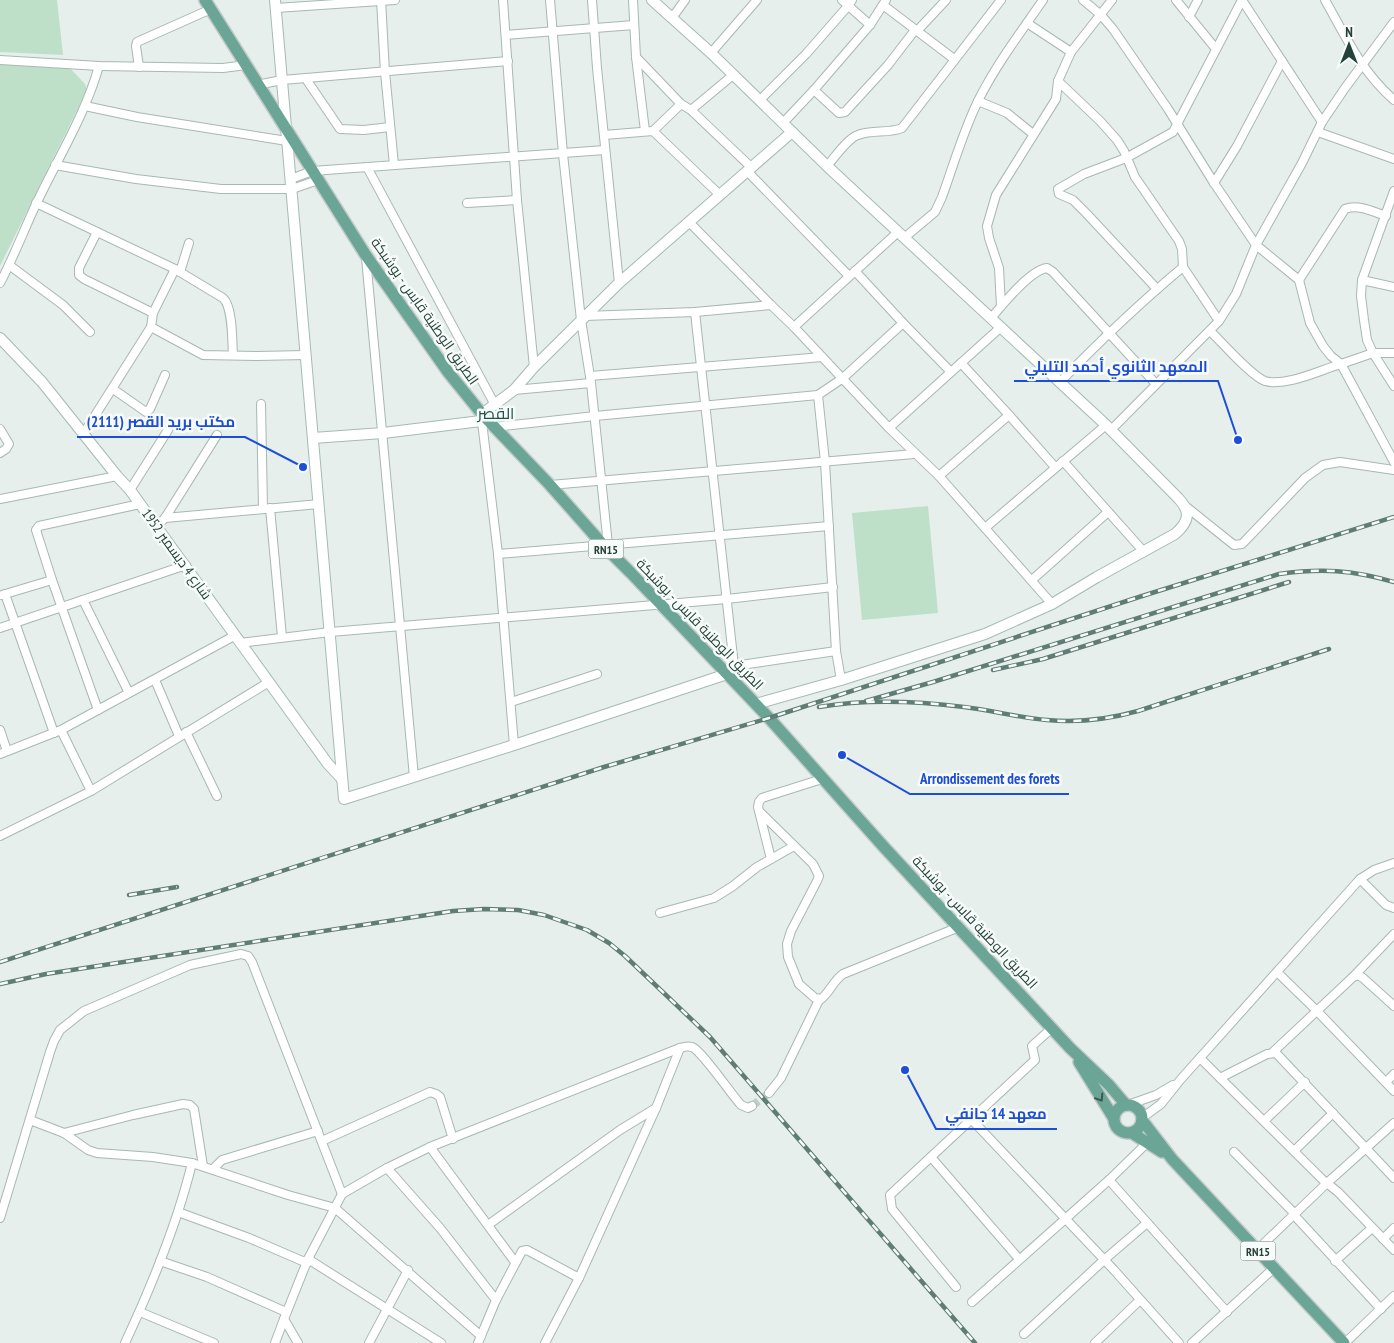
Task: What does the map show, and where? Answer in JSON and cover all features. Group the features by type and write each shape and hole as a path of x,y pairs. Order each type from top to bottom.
{"main road":[{"name":"الطريق الوطنية قابس - بوشبكة","path":"208,5 365,254 448,372 487,421 550,485 660,604 731,670 756,704 822,779 1070,1048 1127,1105"},
{"name":"الطريق الوطنية قابس - بوشبكة","path":"1070,1048 1114,1118"},
{"path":"1114,1118 1118,1109 1127,1105"},
{"name":"RN15","path":"1127,1105 1137,1109 1142,1119 1172,1159 1344,1343"},
{"name":"RN15","path":"1114,1118 1117,1129 1124,1133 1132,1132 1172,1159"},
{"path":"1132,1132 1140,1126 1142,1119"}],"street":[{"path":"381,0 385,72 394,165"},
{"path":"395,0 276,4 344,799 514,745 731,670 836,651"},
{"path":"503,0 517,200 534,367"},
{"path":"550,0 563,154 595,416 606,546"},
{"path":"592,0 619,284"},
{"path":"632,0 636,57 649,131 720,195"},
{"path":"652,0 734,75 827,166 1060,382 1184,505 1234,545 1245,541 1305,478 1322,465 1340,462 1394,470"},
{"path":"672,18 685,0"},
{"path":"710,53 757,0"},
{"path":"842,0 850,3 870,24"},
{"path":"814,90 839,113 845,112 916,31 946,0"},
{"path":"827,166 856,136 865,133 890,132 902,128 1001,0"},
{"path":"794,327 852,273 934,212 978,101 1004,54 1043,0"},
{"path":"1083,0 1113,28 1256,245 1299,280 1310,323 1323,346 1341,364 1394,462"},
{"path":"1001,306 999,268 987,226 996,195 1056,98 1058,81 1071,52 1112,0"},
{"path":"1176,0 1216,49"},
{"path":"1188,17 1198,0"},
{"path":"1157,289 1086,213 1073,200 1058,193 1058,189 1084,174 1126,158 1174,132 1242,0 1322,122"},
{"path":"1325,0 1362,66 1394,100"},
{"path":"760,100 806,54 850,3"},
{"path":"783,123 814,90 870,24 885,3 916,31 954,59"},
{"path":"139,67 137,42 208,5"},
{"path":"984,528 1063,461 1108,428 1156,384 1219,321 1236,294 1256,245 1322,122 1394,22"},
{"path":"1027,23 1071,52"},
{"path":"506,35 634,25"},
{"path":"636,57 951,372"},
{"path":"0,60 87,66 223,68 246,65"},
{"path":"257,85 282,80 508,61"},
{"path":"1214,183 1282,61"},
{"path":"87,66 95,81"},
{"path":"0,283 36,203 85,106 99,66"},
{"path":"691,110 734,75"},
{"path":"306,79 340,129 364,130 390,127"},
{"path":"1058,81 1117,140 1135,177 1178,241 1182,249 1183,267 1219,321"},
{"path":"978,101 1007,113 1033,134"},
{"path":"604,135 649,131 681,104"},
{"path":"85,106 136,118 287,141"},
{"path":"514,745 487,421 496,405 514,390 583,318 792,132"},
{"path":"1318,132 1394,159"},
{"path":"55,165 221,189 291,184 315,176 367,167 605,150"},
{"path":"367,167 496,405"},
{"path":"1394,191 1362,280 1361,296 1367,340 1394,386"},
{"path":"467,203 517,200"},
{"path":"36,203 177,270 226,301 229,310 233,355"},
{"path":"1299,280 1345,209 1352,206 1369,209 1386,216"},
{"path":"689,222 794,327 914,454 939,476 1052,604"},
{"path":"97,232 79,268 79,275 153,314"},
{"path":"84,433 151,327 153,314 177,270 189,243"},
{"path":"365,254 414,777"},
{"path":"9,265 64,305 90,332"},
{"path":"1060,382 1157,289 1183,267"},
{"path":"992,318 1001,306 1036,272 1047,268 1053,272 1156,384"},
{"path":"1362,280 1394,287"},
{"path":"583,318 771,306"},
{"path":"695,312 727,599 731,670"},
{"path":"313,438 383,433 487,421 595,416 818,395 843,378 903,323"},
{"path":"151,327 203,355 306,355"},
{"path":"889,428 1001,327"},
{"path":"1210,331 1254,374 1264,380 1274,382 1289,381 1373,353 1394,353"},
{"name":"شارع 4 ديسمبر 1952","path":"0,338 42,382 130,490 328,764 342,778"},
{"path":"514,390 590,379 700,367 822,357"},
{"path":"961,363 1055,468"},
{"path":"113,389 146,412 150,409 165,375"},
{"path":"818,395 834,586 836,651 841,680"},
{"path":"261,404 267,509 282,637"},
{"path":"939,476 1009,415"},
{"path":"0,429 9,444 0,453"},
{"path":"130,490 168,430"},
{"path":"157,526 165,518 217,435"},
{"path":"550,485 914,454"},
{"path":"1063,461 1144,552"},
{"path":"0,499 117,476"},
{"path":"98,710 36,533 37,527 140,504"},
{"path":"165,518 319,504"},
{"path":"756,704 841,680 986,634 1052,604 1183,528 1187,516 1184,505"},
{"path":"1032,580 1108,512"},
{"path":"498,554 829,526"},
{"path":"0,628 186,565"},
{"path":"52,580 2,595 58,731 91,791"},
{"path":"0,730 4,752 58,731 129,693 237,640 503,616 727,599 834,586"},
{"path":"83,600 129,693"},
{"path":"511,702 597,674"},
{"path":"155,680 217,796"},
{"path":"0,836 91,791 269,682"},
{"path":"771,859 759,802 762,798 822,779"},
{"path":"760,812 813,864 819,876 791,931 787,944 788,957 798,984 819,1000"},
{"path":"660,913 714,898 771,859 794,846"},
{"path":"1142,1119 1160,1104 1360,879 1374,870 1394,863"},
{"path":"1360,879 1386,905 1394,908"},
{"path":"770,1093 781,1078 819,1000 825,996 837,978 959,927"},
{"path":"1220,1078 1272,1052 1353,977 1394,934"},
{"path":"0,1218 54,1040 60,1030 84,1011 190,965 241,954 248,956 252,962 342,1194"},
{"path":"1277,972 1394,1091"},
{"path":"1353,977 1363,978 1394,1006"},
{"path":"956,1286 892,1209 890,1195 1035,1060 1032,1046 1052,1028"},
{"path":"545,1343 579,1278 656,1108 680,1048"},
{"path":"275,1343 308,1261 342,1194 387,1168 430,1147 680,1048 694,1049 709,1064 741,1105 748,1108 752,1106"},
{"path":"1272,1052 1280,1056 1394,1178"},
{"path":"1200,1058 1338,1192 1394,1250"},
{"path":"1386,1082 1394,1074"},
{"path":"1127,1105 1156,1096 1181,1080"},
{"path":"1264,1121 1305,1082"},
{"path":"322,1141 430,1092 440,1097 453,1139"},
{"path":"64,1133 133,1115 183,1104 190,1105 194,1109 203,1166"},
{"path":"488,1225 620,1130 656,1108"},
{"path":"1294,1151 1333,1113"},
{"path":"30,1120 64,1133 88,1150 97,1153 153,1157 192,1163 288,1195 335,1208 408,1270 480,1339 496,1300 520,1252 527,1250 579,1278"},
{"path":"972,1120 1179,1343"},
{"path":"1258,1250 1327,1183 1394,1123"},
{"path":"213,1169 222,1160 318,1131"},
{"path":"972,1302 1109,1180 1147,1143"},
{"path":"430,1147 515,1262"},
{"path":"1234,1152 1381,1309"},
{"path":"931,1157 1019,1259"},
{"path":"125,1343 140,1312 160,1261 178,1212 192,1163"},
{"path":"387,1168 440,1228 496,1300"},
{"path":"1109,1180 1227,1312"},
{"path":"178,1212 308,1261 441,1343"},
{"path":"1024,1334 1147,1223"},
{"path":"1335,1261 1372,1228"},
{"path":"1383,1239 1394,1228"},
{"path":"160,1261 207,1277 285,1316 298,1343"},
{"path":"1192,1343 1274,1268"},
{"path":"369,1343 408,1270"},
{"path":"1344,1343 1394,1296"},
{"path":"1095,1343 1140,1300"},
{"path":"140,1312 214,1343"}],"green space":[{"path":"0,0 57,0 63,55 0,52"},
{"path":"0,63 67,65 85,84 87,90 0,266"},
{"path":"928,506 938,613 862,620 852,513"}],"tunnel":[{"path":"752,1106 769,1093"}],"railway":[{"path":"0,962 604,767 769,718 1139,597 1394,517"},
{"path":"866,701 933,682 1279,574 1337,571 1394,582"},
{"path":"993,670 1043,659 1289,582"},
{"path":"819,707 837,704 909,702 974,708 1026,718 1070,721 1093,720 1138,711 1329,649"},
{"path":"129,895 177,887"},
{"path":"0,984 46,974 453,911 484,909 518,910 544,915 587,930 609,943 625,956 710,1037 975,1343"}],"place":[{"name":"المعهد الثانوي أحمد التليلي","path":"1238,440"},
{"name":"مكتب بريد القصر (2111)","path":"303,467"},
{"name":"Arrondissement des forets","path":"842,755"},
{"name":"معهد 14 جانفي","path":"905,1070"}],"district":[{"name":"القصر","path":"496,413"}]}
